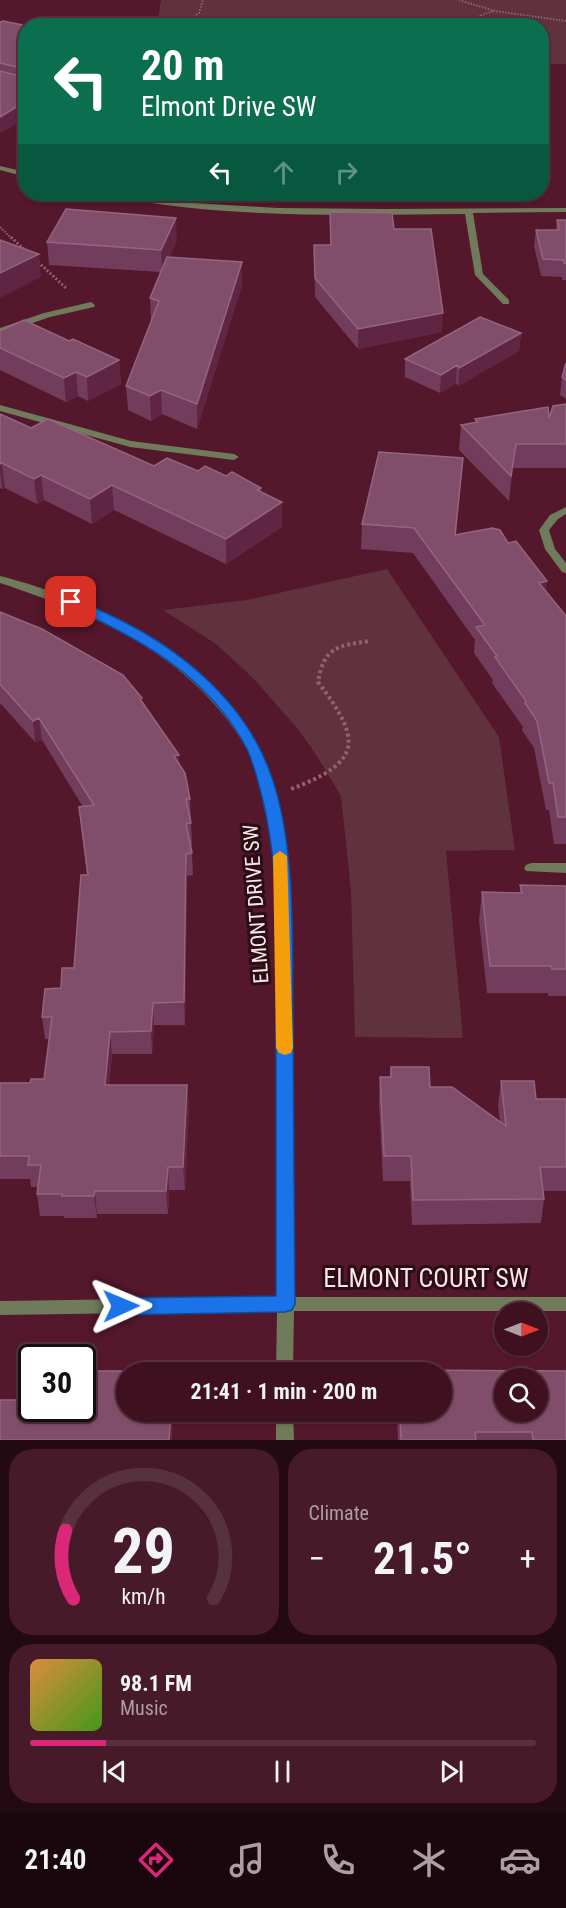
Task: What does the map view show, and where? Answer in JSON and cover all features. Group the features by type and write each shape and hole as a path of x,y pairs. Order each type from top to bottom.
{"street":[{"path":"0,168 18,173"},
{"path":"13,171 18,168"},
{"path":"152,201 200,207 302,211 566,210"},
{"path":"469,211 479,275 506,302"},
{"path":"0,332 47,315 90,305"},
{"path":"0,408 130,444 234,457"},
{"path":"566,510 554,517 544,530 550,549 566,570"},
{"name":"ELMONT DRIVE SW","path":"0,579 95,612 164,650 205,685 231,715 253,749 262,770 277,826 280,859 284,963 285,1362"},
{"path":"531,868 566,868"},
{"name":"ELMONT COURT SW","path":"0,1308 285,1304 566,1304"},
{"path":"285,1422 285,1440"}],"path":[{"path":"193,18 199,13 203,0"},
{"path":"459,0 493,11 544,18"},
{"path":"474,18 493,11"},
{"path":"549,19 566,21"},
{"path":"0,226 63,286 90,305"},
{"path":"269,797 329,773 343,761 350,744 348,729 338,709 318,682 320,662 335,647 369,641"}],"shaded area":[{"path":"161,0 566,0 566,64 549,64 549,18 158,18"},
{"path":"387,569 499,737 515,850 446,851 463,1038 355,1037 351,891 341,796 298,729 253,678 216,644 163,610 247,600"}],"building":[{"path":"0,22 18,24 18,67 0,63"},
{"path":"0,71 18,76 18,106 0,117"},
{"path":"66,209 176,218 161,250 47,242"},
{"path":"330,212 392,213 394,229 431,229 443,313 358,329 315,278 314,245 331,245"},
{"path":"557,220 566,220 566,263 563,260 543,259 536,230 559,230"},
{"path":"0,240 39,254 0,273"},
{"path":"167,257 242,262 197,404 161,390 150,396 126,386 159,301 150,298"},
{"path":"480,317 521,333 459,368 457,365 441,375 405,359"},
{"path":"24,320 69,341 73,339 119,360 87,377 76,372 64,378 0,348 0,331"},
{"path":"566,363 566,380 562,377"},
{"path":"566,404 566,444 516,444 511,476 461,425 478,422 475,419 548,407 549,418 553,406"},
{"path":"0,414 31,428 48,419 154,466 167,458 198,471 205,466 226,476 232,472 261,488 257,490 282,502 226,539 112,485 90,499 41,475 34,479 0,464"},
{"path":"379,452 463,458 455,535 492,528 500,530 508,543 516,541 547,581 539,583 566,616 566,817 558,817 553,783 549,783 537,721 495,657 497,656 476,627 485,625 414,528 362,524"},
{"path":"0,612 42,629 123,675 142,698 140,699 179,755 174,756 185,773 190,799 186,799 191,823 186,824 192,853 186,854 184,1002 153,1003 151,1031 110,1032 105,1085 187,1085 183,1167 168,1167 166,1191 95,1191 94,1196 37,1194 41,1165 28,1165 29,1156 0,1156 0,1083 30,1083 31,1079 44,1079 52,1017 42,1017 45,989 61,988 62,968 74,968 81,875 88,875 79,807 94,805 39,718 33,721 0,684"},
{"path":"520,885 566,886 566,969 552,969 551,966 490,966 482,892 522,893"},
{"path":"391,1067 429,1067 430,1087 452,1087 506,1126 501,1081 534,1081 536,1099 566,1099 566,1167 540,1167 544,1199 413,1200 411,1156 384,1156 380,1077 391,1077"},
{"path":"452,1370 494,1371 494,1422 548,1422 548,1371 566,1371 566,1440 533,1440 532,1432 475,1432 476,1440 401,1440 400,1422 452,1422"},
{"path":"96,1371 116,1371 116,1422 170,1422 169,1440 0,1440 0,1400 17,1400 18,1393 18,1422 96,1422"}],"slow traffic":[{"path":"280,856 285,1048"}],"route":[{"path":"71,602 95,612 164,650 205,685 231,715 253,749 262,770 277,826 280,859 284,963 285,1304 121,1306"}]}
